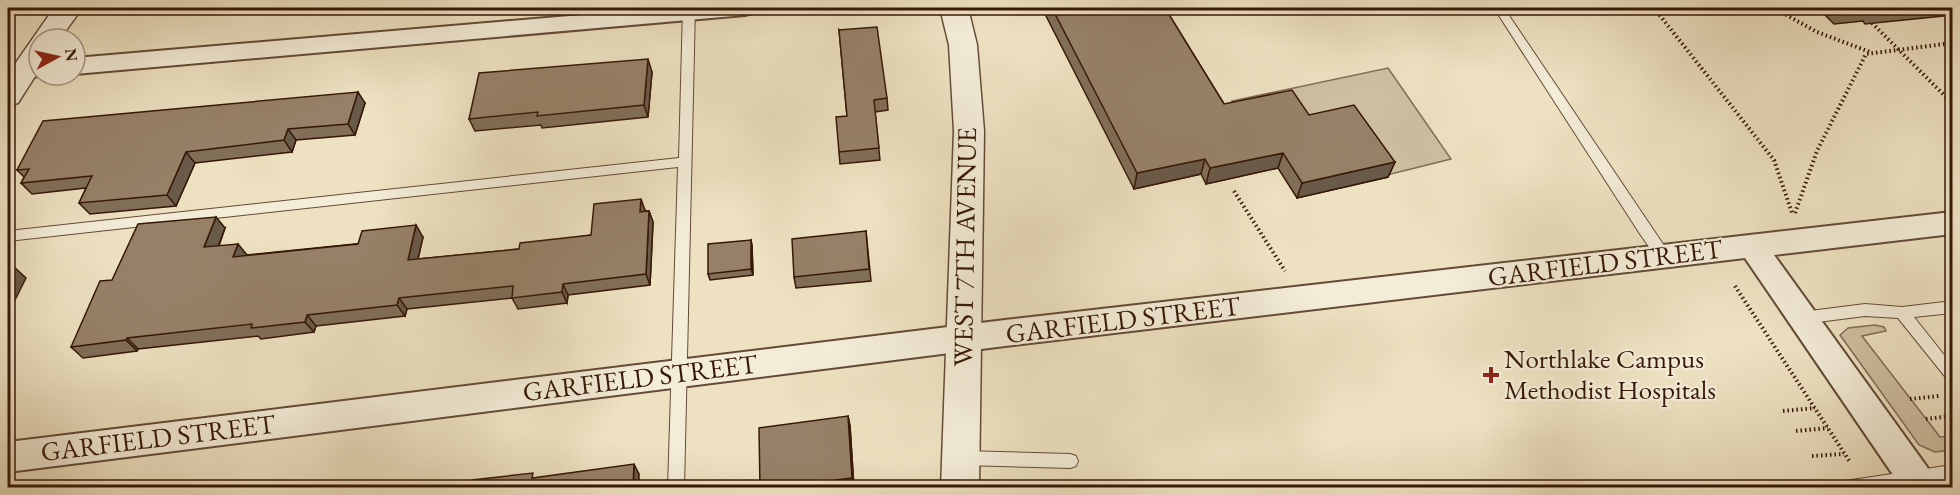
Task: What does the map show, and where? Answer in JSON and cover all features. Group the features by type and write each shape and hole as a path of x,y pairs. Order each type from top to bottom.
{"street":[{"path":"54,27 68,8"},
{"path":"87,65 689,10 745,8"},
{"name":"WEST 7TH AVENUE","path":"954,8 963,45 968,119 961,473"},
{"path":"8,96 23,71"},
{"name":"GARFIELD STREET","path":"8,457 964,338 1953,223"},
{"path":"1752,246 1915,478"}],"lane":[{"path":"1499,8 1664,256"},
{"path":"675,488 689,10"},
{"path":"8,236 685,162"},
{"path":"1802,318 1865,310 1902,313 1953,307"},
{"path":"1902,313 1953,375"},
{"path":"961,473 1070,461"},
{"path":"1845,488 1953,472"}],"path":[{"path":"1654,8 1764,144 1777,167 1794,217 1817,151 1863,58 1870,52"},
{"path":"1774,8 1817,32 1870,52 1953,43"},
{"path":"1872,23 1953,103"},
{"path":"1234,191 1287,275"},
{"path":"1735,286 1851,464 1879,483"},
{"path":"1910,399 1939,396"},
{"path":"1783,411 1815,408"},
{"path":"1926,419 1953,416"},
{"path":"1796,431 1828,428"},
{"path":"1812,456 1844,454"}],"shaded area":[{"path":"1388,68 1451,159 1387,175 1241,115 1232,101"},
{"path":"1875,325 1884,327 1886,331 1862,336 1940,437 1952,436 1952,450 1935,452 1919,445 1840,335 1848,328"}],"building":[{"path":"1052,8 1165,8 1224,104 1292,90 1309,115 1354,105 1395,162 1302,183 1283,153 1210,168 1205,159 1137,173"},
{"path":"877,27 887,98 874,100 879,148 839,152 836,117 847,116 839,30"},
{"path":"648,59 644,105 537,116 538,112 469,119 479,73"},
{"path":"358,92 348,124 288,129 284,140 186,152 167,195 79,203 92,176 21,183 29,169 17,170 43,121"},
{"path":"641,199 640,212 649,211 646,274 563,284 562,292 512,298 513,286 399,298 397,305 307,315 305,322 251,328 252,324 127,338 126,340 71,347 100,281 112,280 138,224 216,217 204,247 238,244 233,257 358,244 362,231 416,225 408,260 519,249 520,243 591,235 594,204"},
{"path":"866,231 869,269 794,277 792,239"},
{"path":"751,240 751,269 708,274 708,244"},
{"path":"13,266 8,278 8,267"},
{"path":"848,416 852,478 836,480 836,488 760,488 759,428"},
{"path":"634,464 633,488 470,488 472,480 533,473 532,478"}],"place":[{"name":"Northlake Campus Methodist Hospitals","path":"1491,375"}]}
